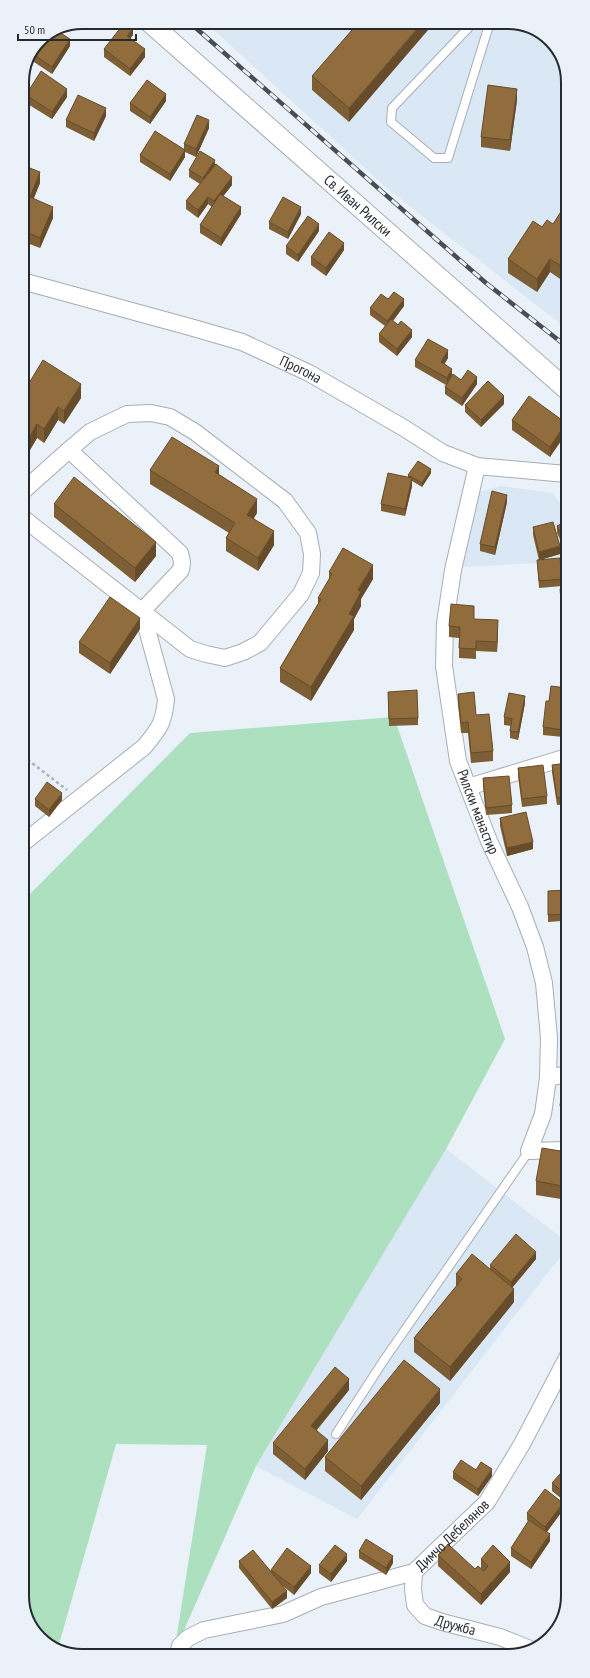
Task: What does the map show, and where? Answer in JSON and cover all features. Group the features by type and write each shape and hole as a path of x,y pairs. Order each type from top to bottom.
{"street":[{"name":"Св. Иван Рилски","path":"157,29 561,385"},
{"name":"Прогона","path":"29,283 242,342 309,373 404,428 442,453 477,466 561,474"},
{"path":"29,486 90,432 127,414 151,413 170,417 195,432 285,501 308,533 312,554 311,573 301,594 260,643 243,652 225,658 190,649 29,523"},
{"path":"69,450 180,553 182,562 180,570 142,611"},
{"name":"Рилски манастир","path":"477,466 453,570 445,623 444,666 458,761 489,841 520,907 535,947 544,983 549,1038 548,1078 543,1114 529,1150"},
{"path":"29,838 144,747 159,729 165,713 166,699 142,611"},
{"path":"468,787 561,759"},
{"path":"548,1078 561,1075"},
{"path":"529,1150 561,1150"},
{"name":"Димчо Дебелянов","path":"179,1649 180,1646 188,1638 204,1630 283,1614 321,1597 414,1572 487,1502 522,1444 561,1369"},
{"name":"Дружба","path":"414,1572 413,1589 415,1605 425,1616 500,1637 524,1646"}],"lane":[{"path":"467,29 392,108 390,122 434,158 448,158 488,29"},
{"path":"336,1434 384,1360 529,1150"}],"path":[{"path":"29,760 79,798"}],"shaded area":[{"path":"213,29 511,29 528,33 543,42 556,59 561,75 561,324 389,190"},
{"path":"500,486 553,493 561,505 561,556 538,563 461,567 473,494"},
{"path":"446,1149 561,1238 561,1256 357,1519 256,1466"}],"green space":[{"path":"394,717 505,1039 446,1149 256,1466 176,1649 207,1445 116,1444 59,1644 42,1631 34,1619 29,1603 29,895 190,733"}],"building":[{"path":"120,29 132,29 127,36 145,49 130,69 104,49"},
{"path":"353,29 417,29 349,108 312,76"},
{"path":"61,33 70,39 52,67 36,56 45,45"},
{"path":"41,71 67,89 52,112 29,97 29,90"},
{"path":"147,80 166,94 150,117 130,103"},
{"path":"488,85 517,89 510,140 481,137"},
{"path":"78,95 106,108 94,133 66,120"},
{"path":"197,115 209,120 196,149 184,144"},
{"path":"155,131 185,150 170,174 140,155"},
{"path":"200,151 215,160 203,178 189,170"},
{"path":"216,164 232,177 214,201 208,197 198,210 186,201"},
{"path":"29,168 40,172 30,197 53,207 40,238 29,233"},
{"path":"220,194 241,207 221,238 200,225"},
{"path":"283,197 301,207 288,232 269,222"},
{"path":"561,212 561,266 550,259 537,279 508,259 533,221 542,227 547,220 553,224"},
{"path":"308,216 319,224 298,255 286,246"},
{"path":"329,232 344,243 326,268 311,257"},
{"path":"394,292 404,299 387,321 370,308 381,294 388,299"},
{"path":"391,319 398,325 401,321 412,330 397,349 379,334"},
{"path":"428,339 448,350 441,362 452,369 447,378 415,360"},
{"path":"43,360 81,384 64,411 58,407 44,429 37,424 29,438 29,383"},
{"path":"468,370 477,377 462,398 445,387 453,374 461,380"},
{"path":"488,381 504,396 481,420 465,405"},
{"path":"529,396 561,419 561,430 550,447 512,420"},
{"path":"172,437 219,466 215,472 257,499 247,515 274,531 258,558 226,538 235,523 150,470"},
{"path":"418,461 431,469 422,483 408,475"},
{"path":"388,473 412,478 405,509 381,504"},
{"path":"74,477 156,542 135,568 54,504"},
{"path":"492,491 507,495 495,547 480,544"},
{"path":"553,522 560,546 539,552 533,527"},
{"path":"561,524 561,534 557,526"},
{"path":"343,548 373,565 358,590 361,592 349,614 354,616 311,687 280,668 321,599 318,598 332,574 329,572"},
{"path":"560,558 561,579 539,581 537,560"},
{"path":"110,597 140,618 110,663 79,642"},
{"path":"451,604 474,606 474,619 498,620 497,642 476,641 476,649 459,648 460,627 449,626"},
{"path":"551,686 561,687 561,730 543,727 546,701 549,701"},
{"path":"417,690 418,718 389,719 388,692"},
{"path":"474,692 476,715 489,714 493,751 471,753 468,722 461,723 458,694"},
{"path":"509,693 525,696 518,732 510,731 512,719 504,717"},
{"path":"561,764 561,797 557,798 552,765"},
{"path":"543,765 547,796 522,799 518,768"},
{"path":"509,776 512,805 486,808 483,778"},
{"path":"47,782 62,793 49,810 35,799"},
{"path":"526,812 533,842 507,848 500,818"},
{"path":"561,890 561,914 548,915 548,891"},
{"path":"542,1148 561,1151 561,1186 536,1181"},
{"path":"516,1234 536,1252 511,1282 490,1265"},
{"path":"472,1254 514,1289 450,1367 414,1338 462,1279 456,1274"},
{"path":"404,1360 440,1389 361,1486 325,1457"},
{"path":"335,1367 349,1379 311,1426 328,1440 305,1469 273,1443"},
{"path":"461,1460 476,1470 481,1462 492,1469 478,1489 453,1472"},
{"path":"561,1473 561,1490 552,1483"},
{"path":"545,1489 561,1501 561,1506 545,1527 527,1513"},
{"path":"529,1520 550,1534 531,1562 511,1548"},
{"path":"366,1539 393,1556 386,1568 359,1551"},
{"path":"448,1544 475,1569 478,1566 484,1571 488,1566 481,1559 493,1545 510,1562 481,1594 438,1555"},
{"path":"335,1545 347,1554 331,1574 319,1565"},
{"path":"287,1548 311,1566 294,1587 271,1570"},
{"path":"253,1550 287,1591 272,1602 239,1561"}],"railway":[{"path":"197,29 486,283 561,342"}]}
